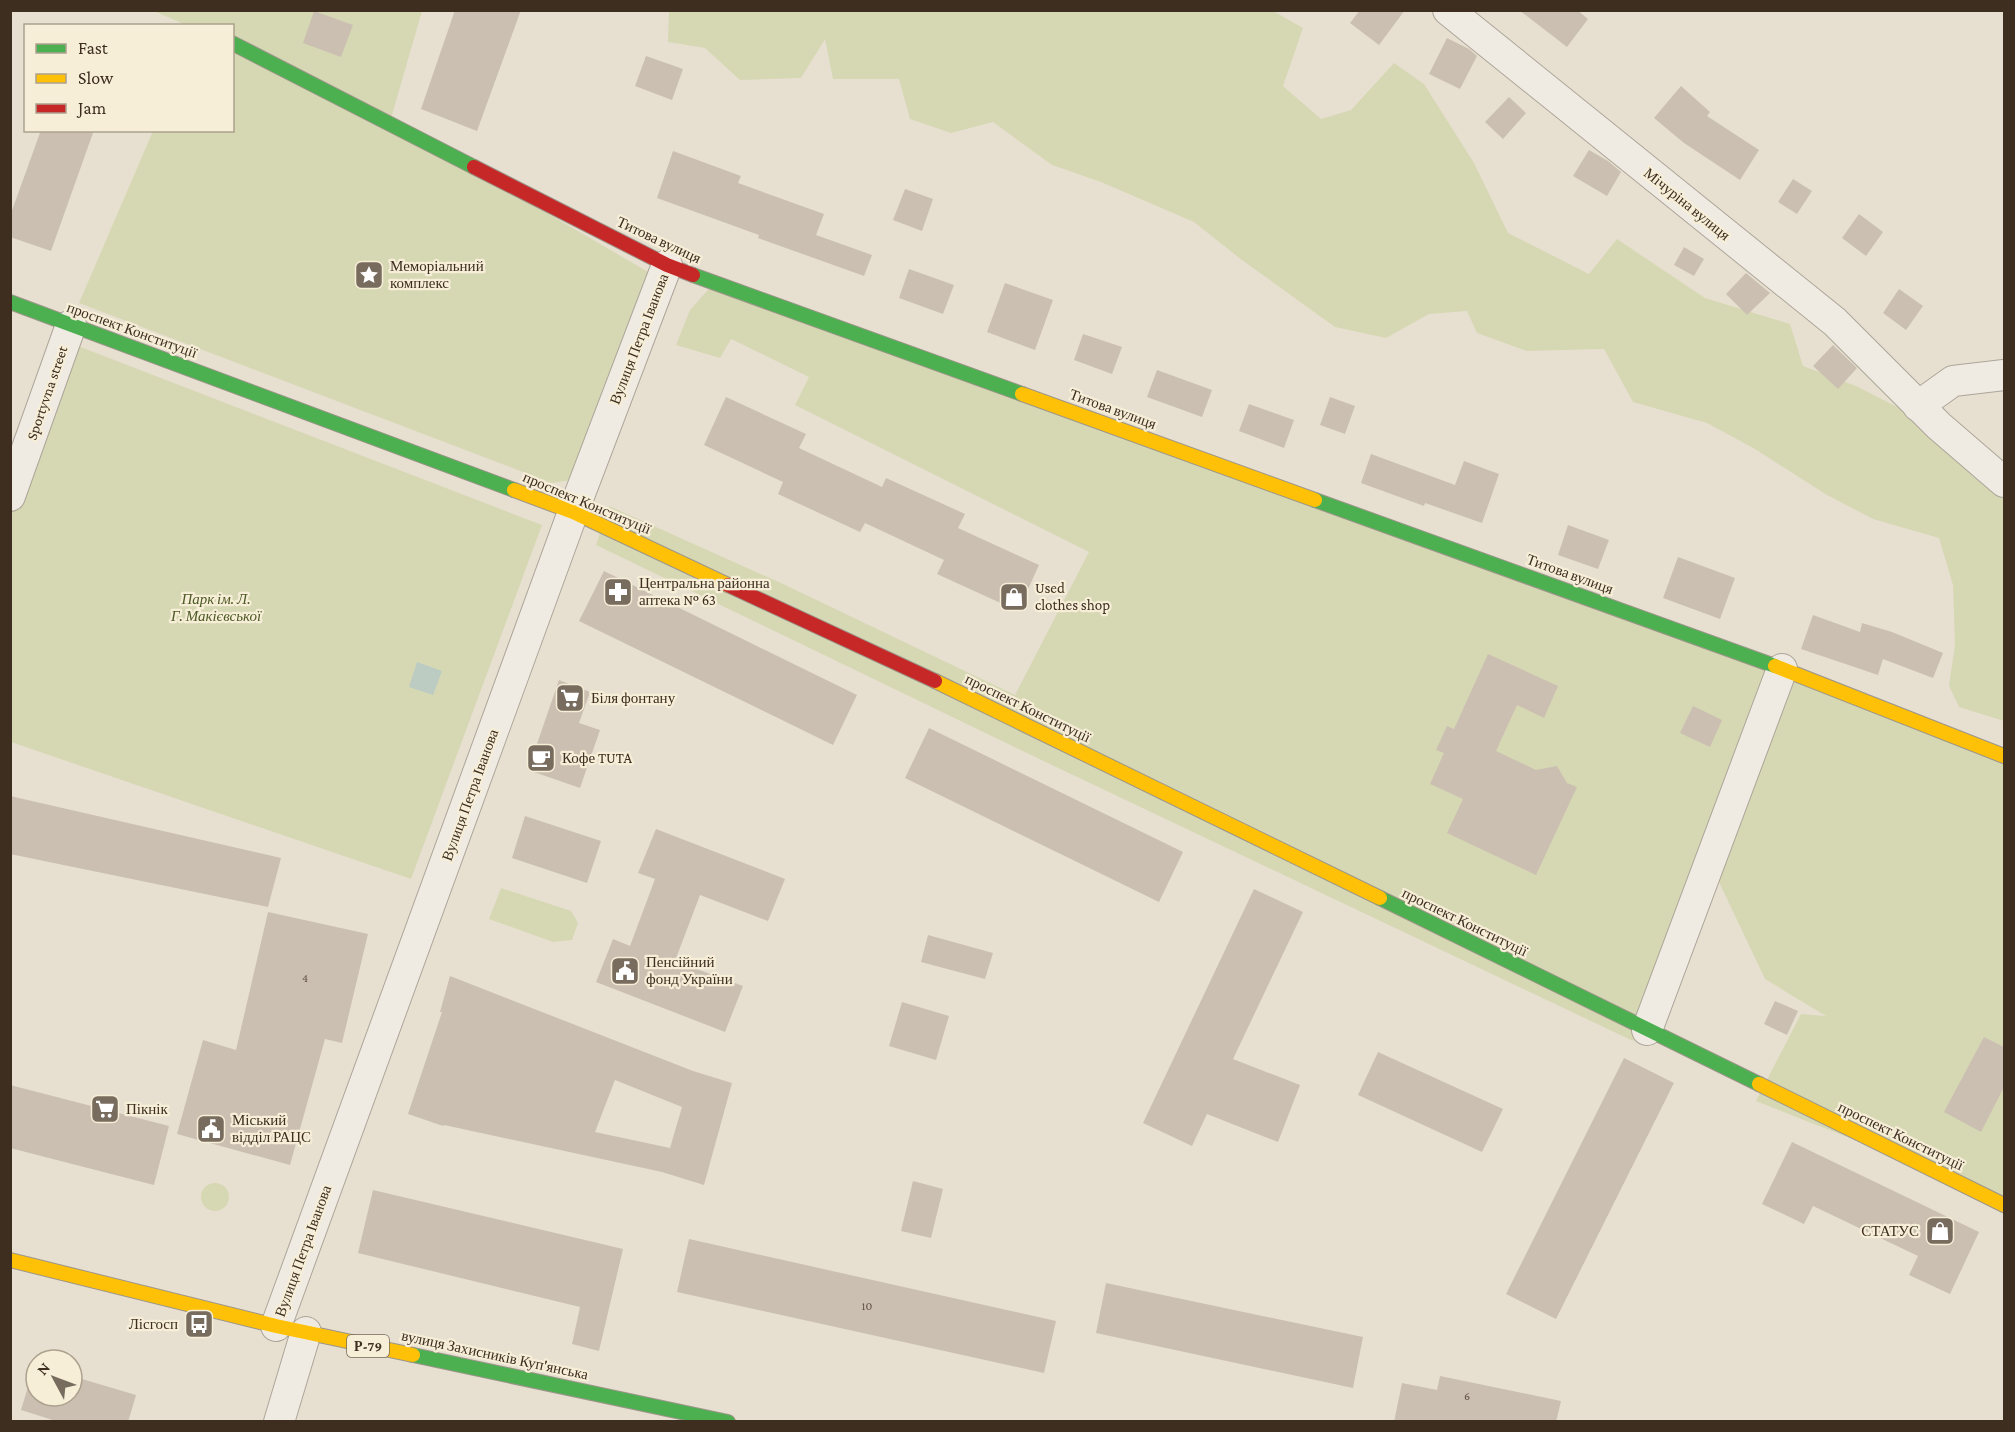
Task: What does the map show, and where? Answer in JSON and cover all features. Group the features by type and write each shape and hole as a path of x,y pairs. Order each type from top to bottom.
{"main road":[{"name":"Титова вулиця","path":"234,45 667,265 1782,669 2004,756"},
{"name":"проспект Конституції","path":"10,302 573,512 1005,714 2004,1205"},
{"name":"вулиця Захисників Куп'янська","path":"10,1260 637,1412 728,1422"}],"street":[{"name":"Мічуріна вулиця","path":"1448,10 1834,322 1939,426 2004,482"},
{"name":"Вулиця Петра Іванова","path":"276,1326 573,512 667,265"},
{"name":"Sportyvna street","path":"10,496 71,325"},
{"path":"1918,406 1953,381 2004,375"},
{"path":"1647,1030 1782,669"},
{"path":"279,1422 306,1332"}],"green space":[{"path":"154,11 422,11 390,122 650,273 571,480 552,483 79,303 153,132 234,132 234,24 184,24"},
{"path":"669,11 1273,11 1303,28 1283,86 1321,119 1351,110 1394,63 1424,84 1474,163 1508,233 1589,274 1617,239 1705,298 1790,324 1803,366 1856,386 1946,432 2004,482 2004,721 1959,707 1949,686 1955,644 1953,585 1939,538 1873,519 1827,495 1755,449 1707,423 1633,402 1604,349 1527,351 1477,333 1467,311 1429,314 1386,338 1335,327 1242,260 1194,222 1101,182 1052,165 993,122 951,133 910,119 899,79 833,79 825,39 801,78 740,80 705,48 668,42"},
{"path":"715,282 2004,756 2004,1199 1756,1101 1801,1014 1826,1016 1765,979 1710,863 1633,1041 596,545 609,506 781,583 1015,695 1089,552 795,405 809,377 731,339 720,358 676,345 690,310"},
{"name":"Парк ім. Л. Г. Макієвської","path":"65,341 542,525 411,879 11,742 11,496"},
{"path":"501,888 571,911 578,923 572,940 553,942 489,919"},
{"path":"215,1183 225,1187 229,1197 225,1207 215,1211 205,1207 201,1197 205,1187"}],"shaded area":[{"path":"417,662 442,671 433,695 409,687"}],"building":[{"path":"455,10 521,10 477,131 421,109"},
{"path":"1360,10 1405,10 1379,45 1350,23"},
{"path":"1519,10 1577,10 1588,19 1567,47"},
{"path":"314,11 353,25 341,57 303,43"},
{"path":"1447,38 1469,49 1477,56 1460,89 1429,74"},
{"path":"646,56 683,69 672,100 635,86"},
{"path":"1681,86 1710,112 1707,116 1759,150 1740,180 1684,143 1654,118"},
{"path":"1509,97 1526,113 1503,139 1485,122"},
{"path":"40,132 93,132 51,251 10,237 10,216"},
{"path":"1589,150 1621,172 1607,196 1573,176"},
{"path":"673,151 741,176 738,183 824,214 816,235 872,255 864,276 758,238 759,235 657,198"},
{"path":"1793,179 1812,191 1797,214 1778,202"},
{"path":"905,189 933,199 922,231 893,220"},
{"path":"1859,214 1883,232 1866,256 1842,238"},
{"path":"1684,247 1704,259 1694,276 1674,265"},
{"path":"909,269 954,285 943,314 899,298"},
{"path":"1746,273 1770,293 1747,315 1726,294"},
{"path":"1005,283 1053,300 1035,350 987,332"},
{"path":"1899,289 1923,306 1906,330 1883,313"},
{"path":"1083,334 1122,347 1112,374 1074,360"},
{"path":"1833,345 1857,368 1838,389 1813,366"},
{"path":"1157,370 1212,390 1202,417 1147,397"},
{"path":"726,397 806,434 799,448 882,487 886,478 965,514 958,528 1039,565 1018,611 937,574 944,560 865,523 860,532 778,494 783,482 704,445"},
{"path":"1330,397 1355,406 1345,434 1320,425"},
{"path":"1249,404 1294,420 1284,448 1239,431"},
{"path":"1371,454 1455,485 1464,461 1499,474 1482,523 1425,503 1424,506 1361,483"},
{"path":"1568,525 1609,540 1598,569 1558,555"},
{"path":"1678,557 1735,578 1720,619 1663,598"},
{"path":"604,571 857,695 833,745 579,621"},
{"path":"1813,615 1860,632 1862,623 1892,632 1943,653 1933,678 1883,659 1878,675 1801,649"},
{"path":"1488,654 1558,686 1544,718 1517,705 1496,751 1536,770 1557,766 1567,783 1577,787 1536,875 1447,833 1463,799 1430,784 1444,753 1436,750 1447,726 1454,729"},
{"path":"559,680 590,692 579,723 600,730 580,788 528,770"},
{"path":"1693,706 1722,720 1710,747 1680,733"},
{"path":"929,728 1183,852 1159,902 905,778"},
{"path":"10,796 281,858 268,907 10,854"},
{"path":"525,816 601,841 587,883 512,858"},
{"path":"656,829 785,879 768,921 700,895 675,961 743,986 725,1032 596,982 613,939 630,946 655,879 638,873"},
{"path":"1254,889 1303,912 1233,1059 1300,1085 1278,1142 1207,1114 1192,1146 1143,1123"},
{"path":"268,912 368,934 342,1043 325,1039 290,1165 177,1134 203,1040 236,1050"},
{"path":"928,935 993,953 985,979 921,962"},
{"path":"450,976 693,1071 732,1083 704,1185 662,1172 443,1126 408,1114 442,1012 440,1012","holes":["615,1080 682,1107 670,1148 595,1132"]},
{"path":"1775,1001 1798,1011 1787,1035 1764,1024"},
{"path":"902,1002 949,1016 936,1060 889,1046"},
{"path":"1984,1037 2004,1047 2004,1087 1981,1132 1944,1112"},
{"path":"1378,1052 1503,1109 1482,1152 1358,1095"},
{"path":"1624,1058 1674,1083 1556,1319 1506,1294"},
{"path":"10,1085 169,1126 154,1185 10,1148"},
{"path":"1792,1142 1979,1232 1950,1294 1909,1275 1918,1256 1813,1206 1804,1224 1762,1204"},
{"path":"913,1181 943,1189 931,1238 901,1231"},
{"path":"373,1190 623,1249 599,1351 572,1344 580,1307 358,1253"},
{"path":"689,1239 1056,1321 1044,1373 677,1292"},
{"path":"1106,1283 1363,1337 1353,1388 1096,1333"},
{"path":"1440,1376 1561,1401 1556,1422 1394,1422 1402,1383 1437,1390"},
{"path":"84,1380 136,1395 128,1422 59,1422 21,1410 24,1400 24,1408 84,1408"}],"traffic: fast":[{"path":"234,44 474,167"},
{"path":"693,275 1022,394"},
{"path":"10,302 514,490"},
{"path":"1315,500 1775,666"},
{"path":"1380,898 1759,1084"},
{"path":"413,1355 728,1422"}],"traffic: slow":[{"path":"1022,394 1315,500"},
{"path":"514,490 573,512 728,585"},
{"path":"1775,666 2004,756"},
{"path":"935,681 1380,898"},
{"path":"1759,1084 2004,1205"},
{"path":"10,1260 276,1326 413,1355"}],"traffic: jam":[{"path":"474,167 667,265 693,275"},
{"path":"728,585 935,681"}],"place":[{"name":"Меморіальний комплекс","path":"369,275"},
{"name":"Центральна районна аптека № 63","path":"618,592"},
{"name":"Used clothes shop","path":"1014,597"},
{"name":"Біля фонтану","path":"570,698"},
{"name":"Кофе TUTA","path":"541,758"},
{"name":"Пенсійний фонд України","path":"625,971"},
{"name":"Пікнік","path":"105,1109"},
{"name":"Міський відділ РАЦС","path":"211,1129"},
{"name":"СТАТУС","path":"1940,1231"},
{"name":"Лісгосп","path":"199,1324"}]}
